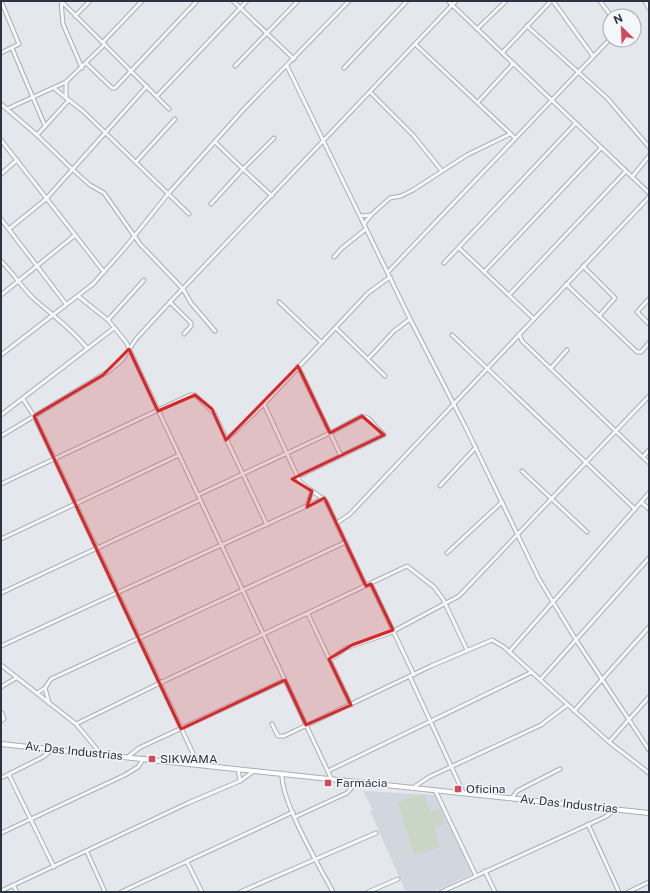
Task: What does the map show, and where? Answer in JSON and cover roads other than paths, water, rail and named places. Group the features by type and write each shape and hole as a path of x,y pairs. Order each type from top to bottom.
{"main road":[{"name":"Av. Das Industrias","path":"1,744 129,756 254,771 463,792 649,813"}],"street":[{"path":"1,1 19,44 1,53"},
{"path":"61,1 169,109"},
{"path":"61,1 63,24 82,68"},
{"path":"75,16 90,1"},
{"path":"7,109 55,89 66,82 87,64 142,1"},
{"path":"87,64 113,89 132,71 197,1"},
{"path":"233,1 294,59"},
{"path":"157,96 247,1"},
{"path":"235,66 268,34 298,1"},
{"path":"1,355 78,296 104,272 168,194 215,142 349,1"},
{"path":"344,68 407,1"},
{"path":"448,1 649,193"},
{"path":"1,436 103,375 122,360 136,339 170,302 371,93 456,1"},
{"path":"477,29 506,1"},
{"path":"502,53 552,1 593,56"},
{"path":"645,1 649,9"},
{"path":"1,11 5,10"},
{"path":"527,26 608,98 649,147"},
{"path":"415,44 515,138"},
{"path":"388,272 602,47"},
{"path":"12,48 45,126"},
{"path":"478,102 513,64"},
{"path":"287,66 410,319 476,447 517,534 552,602 649,750"},
{"path":"66,82 66,96"},
{"path":"9,229 46,199 147,86"},
{"path":"55,89 66,96 105,132 189,214"},
{"path":"371,93 413,134 442,171"},
{"path":"37,135 70,100"},
{"path":"1,104 37,135 90,185 104,193 143,248 183,289 191,303 215,331"},
{"path":"136,162 175,119"},
{"path":"444,263 576,124"},
{"path":"364,224 371,215 390,198 406,194 467,155 510,134"},
{"path":"211,204 274,138"},
{"path":"1,140 74,236 104,272"},
{"path":"215,142 272,196"},
{"path":"484,272 601,148"},
{"path":"632,177 649,156"},
{"path":"1,174 17,160"},
{"path":"508,295 626,171"},
{"path":"337,523 350,514 514,338 534,319 649,198"},
{"path":"360,216 371,215"},
{"path":"1,220 66,304"},
{"path":"334,257 342,248 366,229"},
{"path":"1,294 74,236"},
{"path":"459,248 534,319"},
{"path":"1,261 10,270 18,282 70,328 87,348"},
{"path":"583,266 615,298 599,316"},
{"path":"226,440 264,404 368,293 390,277"},
{"path":"108,320 144,280"},
{"path":"566,284 637,352 641,352 649,343"},
{"path":"78,296 108,320 130,349 331,778"},
{"path":"649,299 637,312 649,324"},
{"path":"170,302 191,323 192,326 184,334"},
{"path":"279,302 322,342"},
{"path":"368,359 394,331 410,319"},
{"path":"1,414 23,399 114,328"},
{"path":"336,328 385,376"},
{"path":"519,334 522,340 649,463"},
{"path":"452,335 635,509"},
{"path":"514,338 522,340"},
{"path":"551,368 567,350"},
{"path":"298,366 341,456"},
{"path":"1,484 195,394 212,409 267,525"},
{"path":"328,656 336,654 357,643 384,635 462,594 517,534 649,396"},
{"path":"23,399 34,416 198,764"},
{"path":"264,404 297,477 304,486 324,498 366,586"},
{"path":"198,495 330,433 362,416 368,418 384,435 297,477"},
{"path":"440,486 476,447"},
{"path":"643,457 649,450"},
{"path":"1,539 179,455"},
{"path":"522,471 587,532"},
{"path":"307,507 312,491"},
{"path":"509,652 649,493"},
{"path":"1,646 324,498"},
{"path":"1,593 200,500"},
{"path":"447,553 502,502"},
{"path":"641,502 649,509"},
{"path":"37,693 45,688 51,679 346,542"},
{"path":"541,680 649,558"},
{"path":"76,724 371,584 403,567 410,566 434,587 446,603 467,650"},
{"path":"371,584 393,630 463,792"},
{"path":"308,614 351,705"},
{"path":"574,711 649,627"},
{"path":"272,724 280,737 467,650 492,640 500,644 609,742 648,771"},
{"path":"330,660 336,654"},
{"path":"1,665 76,724 101,754"},
{"path":"328,771 532,672"},
{"path":"1,687 16,678"},
{"path":"129,756 139,748 285,680"},
{"path":"45,688 49,703"},
{"path":"609,742 649,697"},
{"path":"414,787 425,779 541,725 567,705"},
{"path":"1,721 4,719 2,713"},
{"path":"1,778 43,757 54,749"},
{"path":"1,833 125,775 138,767 146,758"},
{"path":"238,769 240,781"},
{"path":"512,798 517,791 560,769"},
{"path":"1,891 87,852 188,803 240,781 254,771"},
{"path":"282,773 282,784 295,817 333,892"},
{"path":"8,775 54,867"},
{"path":"295,817 346,793 358,781"},
{"path":"435,790 476,876"},
{"path":"441,892 610,814 616,809"},
{"path":"121,892 293,812"},
{"path":"588,824 619,892"},
{"path":"240,892 376,832"},
{"path":"87,852 105,892"},
{"path":"187,862 202,892"},
{"path":"485,871 495,892"},
{"path":"368,892 398,879"},
{"path":"628,892 649,882"},
{"path":"13,885 17,892"}],"place":[{"name":"SIKWAMA","path":"152,759"},
{"name":"Farmácia","path":"328,783"},
{"name":"Oficina","path":"458,789"}]}
